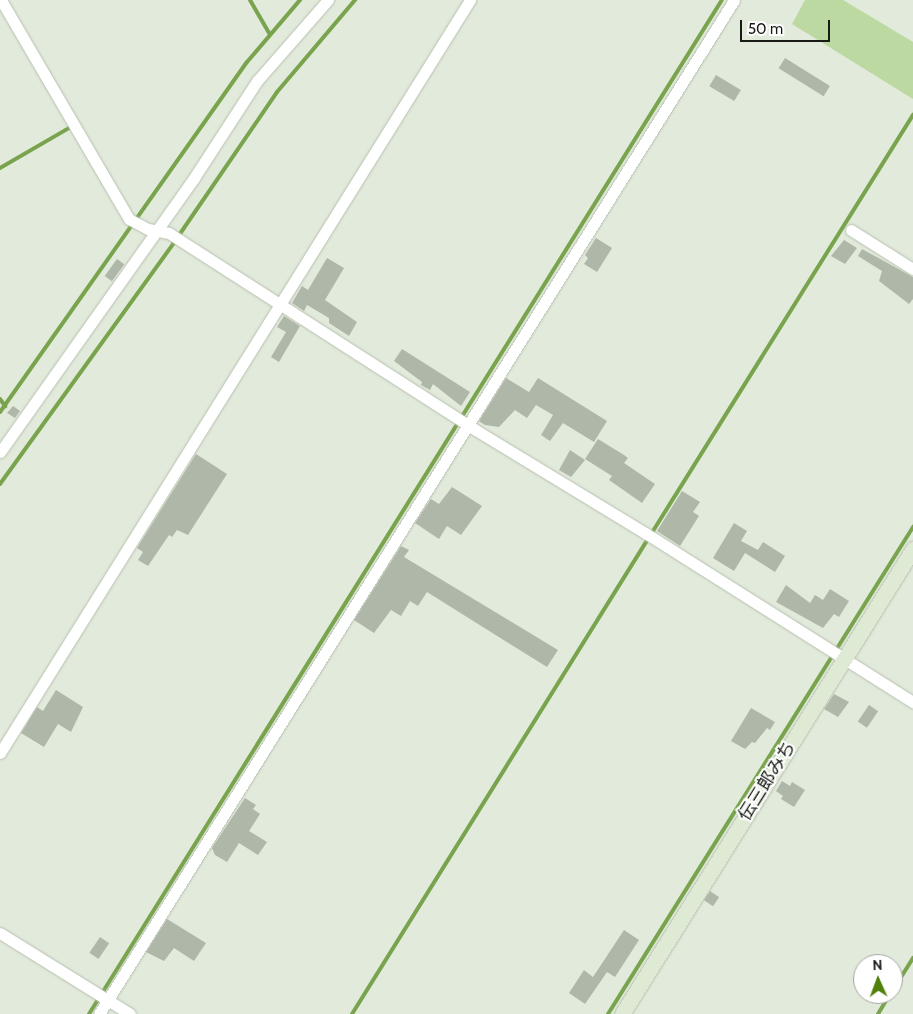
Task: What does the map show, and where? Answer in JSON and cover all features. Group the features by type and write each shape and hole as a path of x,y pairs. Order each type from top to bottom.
{"street":[{"path":"1,0 136,223 176,238 463,421 913,702"},
{"path":"0,452 157,230 268,66 328,0"},
{"path":"0,753 470,0"},
{"path":"99,1014 103,997 463,421 734,0"},
{"path":"851,230 913,269"},
{"name":"伝三郎みち","path":"622,1014 837,656 913,549"},
{"path":"0,934 130,1014"}],"green space":[{"path":"805,0 843,0 913,42 913,99 792,24"}],"building":[{"path":"785,58 830,86 824,96 779,68"},
{"path":"716,75 741,90 734,101 709,86"},
{"path":"596,238 612,248 597,272 584,264 588,258 585,255"},
{"path":"844,240 857,248 845,264 831,256"},
{"path":"862,249 913,277 913,299 909,304 879,281 882,271 858,256"},
{"path":"327,258 344,268 325,300 357,322 349,336 329,323 329,318 307,305 304,311 292,303 302,286 308,290"},
{"path":"117,259 124,264 112,281 105,276"},
{"path":"284,316 300,326 279,362 271,357 286,332 277,327"},
{"path":"402,349 470,392 461,406 433,384 430,390 421,385 422,382 394,361"},
{"path":"506,378 529,392 538,378 607,421 594,442 563,423 550,441 541,435 553,415 536,405 527,418 515,410 499,427 485,425 479,421"},
{"path":"13,406 20,411 15,418 7,413"},
{"path":"598,439 628,458 624,463 655,484 642,503 609,480 612,476 585,459"},
{"path":"570,450 585,460 571,477 559,470"},
{"path":"196,454 227,474 188,535 177,530 172,537 169,535 148,566 138,560 143,552 137,548"},
{"path":"452,487 482,506 461,535 447,526 439,539 415,523 431,499 439,504"},
{"path":"682,491 700,502 693,512 699,516 680,546 657,531"},
{"path":"734,523 747,531 741,541 758,550 763,542 785,556 775,572 745,553 734,571 713,558"},
{"path":"401,546 409,550 404,557 558,650 547,667 427,592 418,606 410,601 401,616 391,610 374,633 354,620"},
{"path":"786,585 810,603 815,595 823,600 830,589 849,601 839,617 834,614 823,628 776,602"},
{"path":"56,690 83,707 71,732 58,724 44,747 21,733 37,707 43,711"},
{"path":"834,694 849,702 838,717 824,709"},
{"path":"869,705 878,711 867,728 858,722"},
{"path":"751,708 775,722 770,730 767,728 755,743 752,742 745,749 731,741"},
{"path":"782,781 790,786 792,782 805,790 794,807 781,799 783,796 776,791"},
{"path":"245,798 256,805 253,809 260,814 249,831 267,842 258,855 239,843 227,862 215,855 212,848"},
{"path":"710,891 719,897 713,906 704,900"},
{"path":"167,919 206,943 194,961 174,948 164,961 146,952"},
{"path":"624,930 639,940 615,977 607,972 585,1004 569,993 584,970 593,977"},
{"path":"100,937 109,943 98,959 89,953"}],"waterway":[{"path":"250,0 270,34"},
{"path":"0,412 247,62 300,0"},
{"path":"0,484 173,244 277,92 355,0"},
{"path":"89,1014 722,0"},
{"path":"653,531 913,115"},
{"path":"0,168 69,128"},
{"path":"0,399 5,406"},
{"path":"608,1014 913,527"},
{"path":"352,1014 646,542"},
{"path":"903,974 913,958"},
{"path":"878,1014 884,1004"}]}
